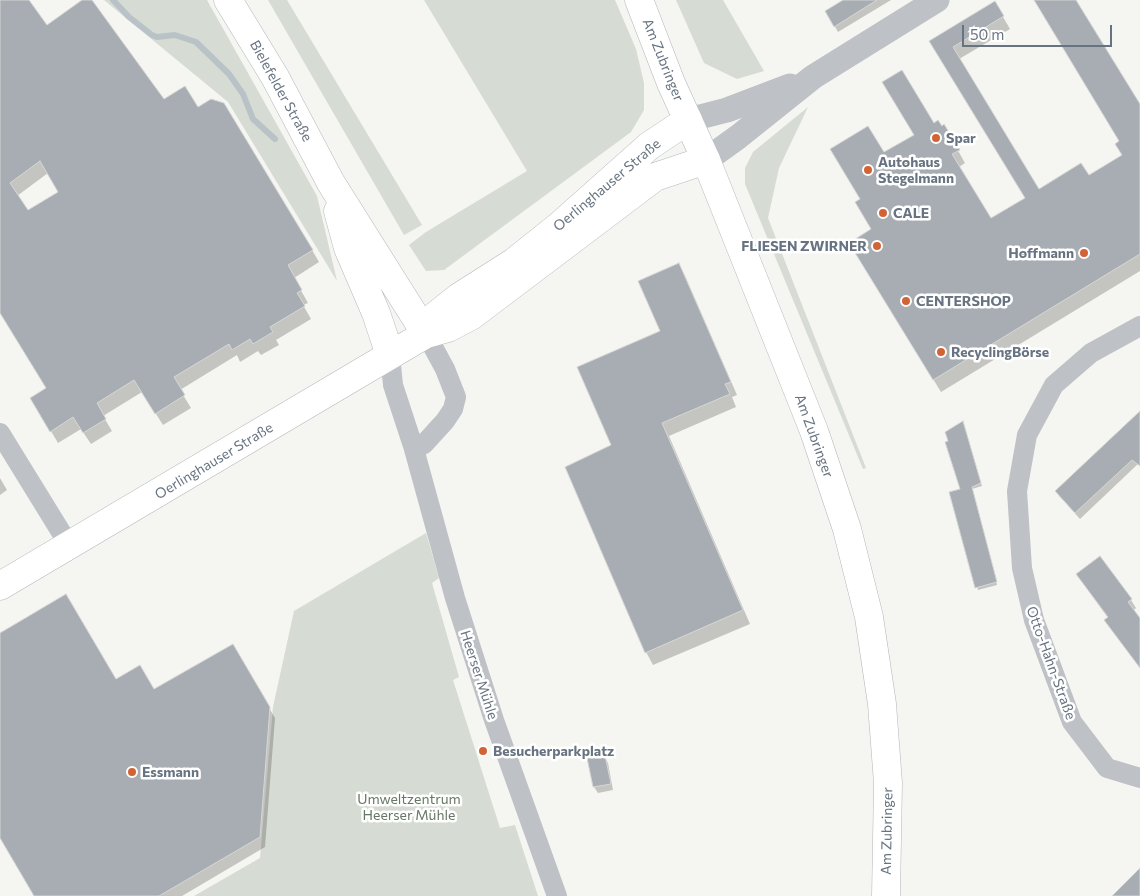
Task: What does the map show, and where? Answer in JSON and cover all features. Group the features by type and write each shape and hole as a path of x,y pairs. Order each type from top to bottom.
{"main road":[{"name":"Bielefelder Straße","path":"228,0 275,77 331,183 426,334"},
{"name":"Am Zubringer","path":"639,0 671,83 706,160 814,431 847,529 867,608 882,704 888,783 886,896"},
{"name":"Oerlinghauser Straße","path":"426,334 435,316 459,297 514,262 559,226 649,146 688,120"},
{"name":"Oerlinghauser Straße","path":"0,586 162,492 426,334 448,328 471,316 655,177 706,160"},
{"name":"Bielefelder Straße","path":"331,183 348,248 376,313 390,355"}],"street":[{"name":"Oerlinghauser Straße","path":"706,160 813,77 937,0"},
{"name":"Oerlinghauser Straße","path":"688,120 727,110 813,77"},
{"name":"Otto-Hahn-Straße","path":"1140,326 1091,353 1054,385 1027,436 1017,491 1022,568 1034,620 1072,722 1107,768 1140,778"},
{"path":"414,449 424,444 445,421 453,409 456,398 445,369 426,334"},
{"name":"Heerser Mühle","path":"390,355 393,385 414,449 455,598 494,720 557,896"},
{"path":"0,433 69,545"}],"green space":[{"path":"104,0 207,0 317,196 337,281 228,102"},
{"path":"268,0 287,0 422,225 404,235"},
{"path":"424,0 615,0 636,49 644,83 644,110 631,132 444,270 426,271 409,245 426,232 527,171"},
{"path":"676,0 723,0 764,71 737,79 704,63"},
{"path":"808,107 779,168 768,218 866,468 863,469 745,184 745,168 753,152"},
{"name":"Umweltzentrum Heerser Mühle","path":"426,533 439,578 432,583 459,677 453,680 500,828 515,825 538,896 194,896 260,858 273,707 294,611"}],"building":[{"path":"0,0 29,0 47,25 82,0 92,0 164,99 185,86 198,107 211,99 224,103 313,250 288,265 302,290 297,293 305,306 270,327 273,332 253,344 250,339 232,350 229,344 174,377 185,395 155,414 134,380 97,403 106,419 83,433 73,417 50,432 30,398 46,388 0,313","holes":["40,161 58,192 28,210 10,183"]},
{"path":"843,0 877,0 834,27 825,11"},
{"path":"1034,0 1076,0 1140,104 1140,254 933,380 849,243 871,229 855,202 860,199 830,149 868,126 884,152 914,135 882,82 902,70 934,123 938,120 942,126 944,124 960,150 952,154 991,218 1025,198 929,41 995,1 1004,16 953,47 1039,189 1081,163 1089,175 1122,155 1115,144 1119,141"},
{"path":"679,263 731,382 725,384 730,394 662,423 743,610 645,653 565,467 611,445 577,367 660,331 638,281"},
{"path":"1140,411 1140,466 1132,460 1075,513 1055,491"},
{"path":"963,421 981,483 972,487 997,582 975,588 949,492 960,489 945,442 948,441 945,432"},
{"path":"1100,556 1132,599 1128,602 1140,618 1140,668 1104,620 1108,617 1076,574"},
{"name":"Essmann","path":"66,594 116,679 140,665 154,689 233,644 270,707 260,837 159,896 34,896 0,838 0,633"},
{"path":"605,755 611,784 593,787 587,758"},
{"path":"1140,868 1140,896 1112,896"}],"waterway":[{"path":"113,0 129,17 152,35 157,37 175,35 196,42 229,74 243,94 253,119 275,139"}],"place":[{"name":"Spar","path":"936,138"},
{"name":"Autohaus Stegelmann","path":"868,170"},
{"name":"CALE","path":"883,213"},
{"name":"FLIESEN ZWIRNER","path":"877,246"},
{"name":"Hoffmann","path":"1084,253"},
{"name":"CENTERSHOP","path":"906,301"},
{"name":"RecyclingBörse","path":"941,352"},
{"name":"Besucherparkplatz","path":"483,751"},
{"name":"Essmann","path":"132,772"}]}
